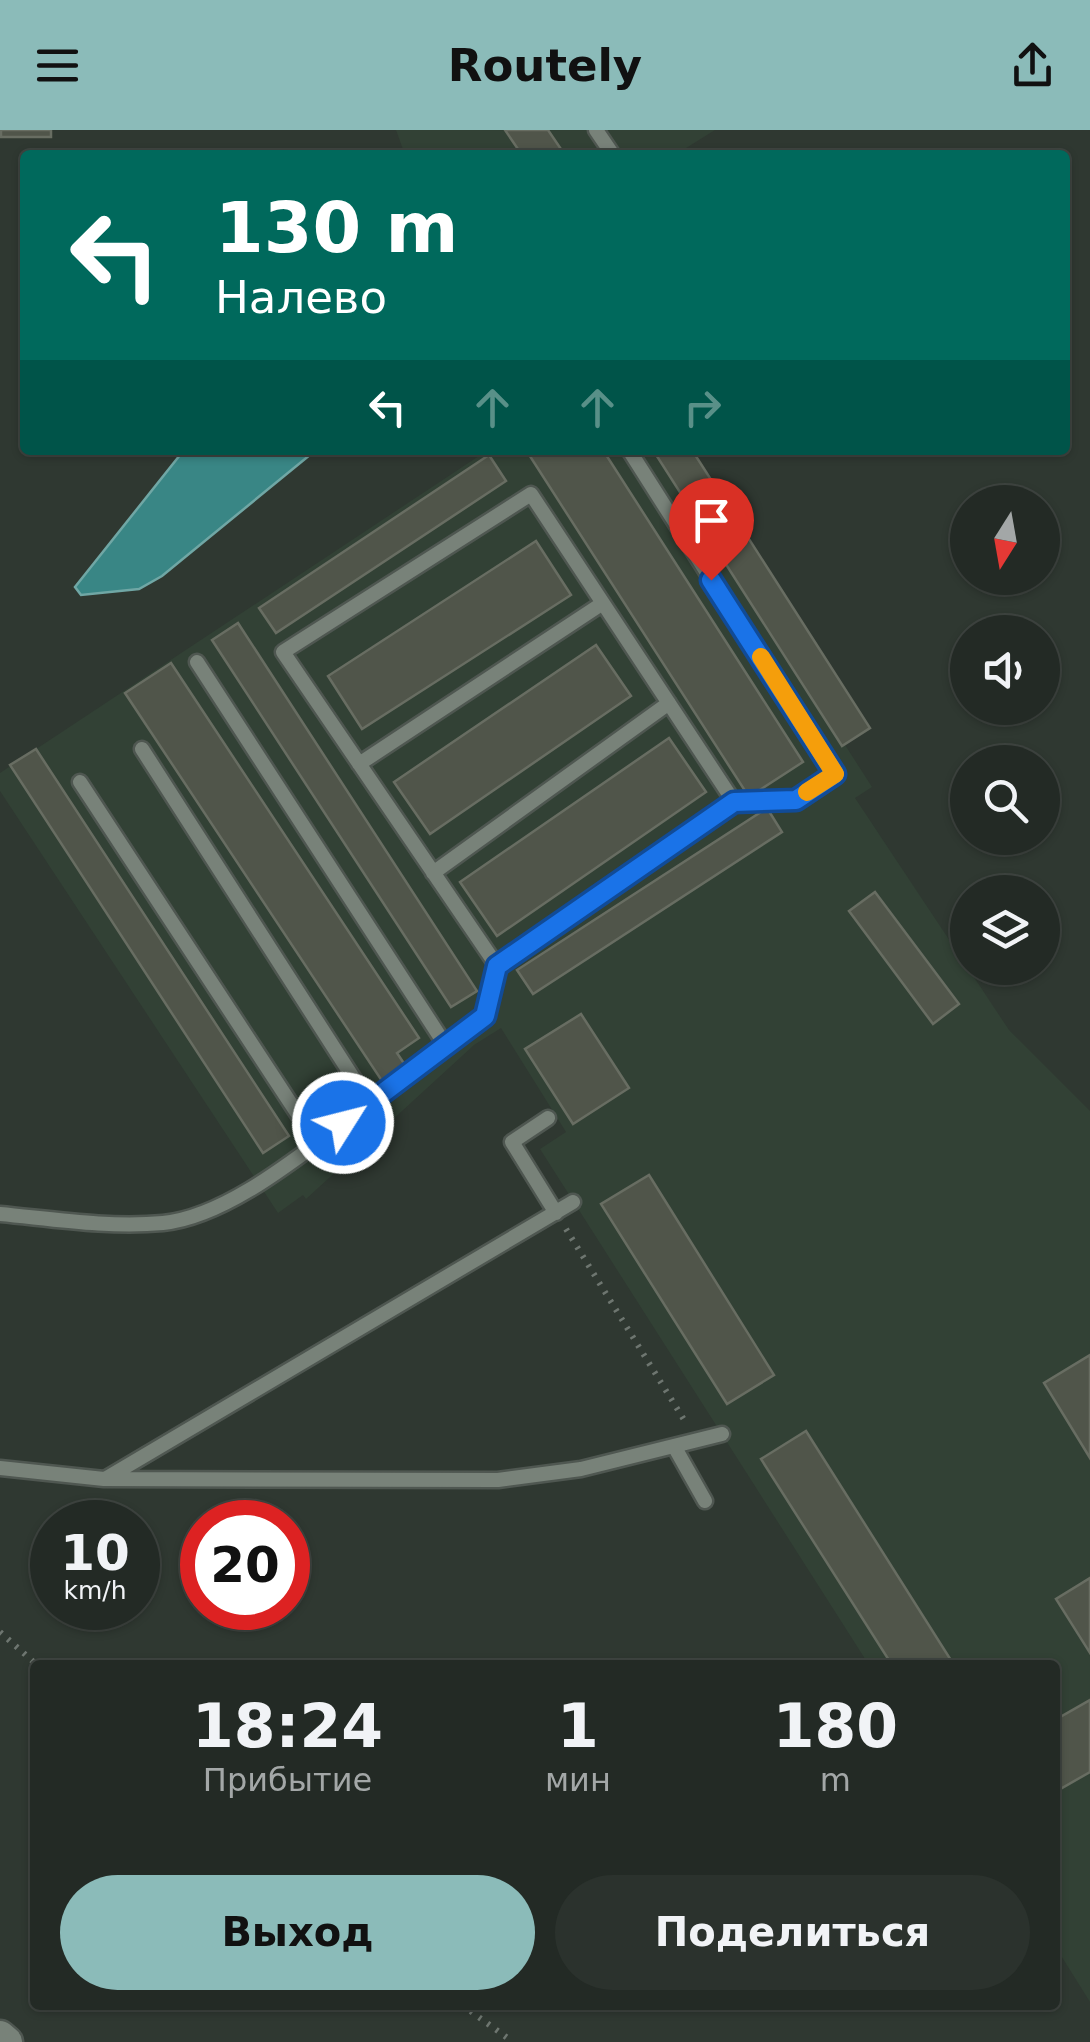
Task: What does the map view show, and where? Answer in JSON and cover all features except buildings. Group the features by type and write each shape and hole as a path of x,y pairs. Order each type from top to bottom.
{"main road":[{"path":"0,2036 7,2042"}],"lane":[{"path":"0,1214 166,1223 211,1208 258,1183 485,1016 497,966 734,802 796,800 835,774 631,455"},
{"path":"497,966 283,652 531,494 734,802"},
{"path":"359,764 602,603"},
{"path":"197,662 446,1046"},
{"path":"434,872 669,703"},
{"path":"142,749 370,1104"},
{"path":"80,782 316,1142"},
{"path":"548,1118 512,1142 556,1213"},
{"path":"104,1479 574,1202"},
{"path":"0,1468 104,1479 498,1480 581,1468 722,1434"},
{"path":"674,1446 706,1501"}],"path":[{"path":"556,1213 698,1440"},
{"path":"0,1632 32,1660"},
{"path":"469,2010 513,2042"}],"shaded area":[{"path":"396,130 715,130 683,150 403,150"},
{"path":"480,455 659,455 872,787 855,798 950,941 950,985 979,985 1009,1030 1090,1111 1090,2002 1060,1954 1060,1660 866,1660 540,1149 566,1132 501,1028 474,1045 306,1199 303,1195 278,1213 0,791 0,773"}],"water":[{"path":"180,455 310,455 162,576 139,589 81,595 75,587"}],"slow traffic":[{"path":"761,657 835,774 807,792"}],"route":[{"path":"343,1123 485,1016 497,966 734,802 796,800 835,774 711,580"}]}
